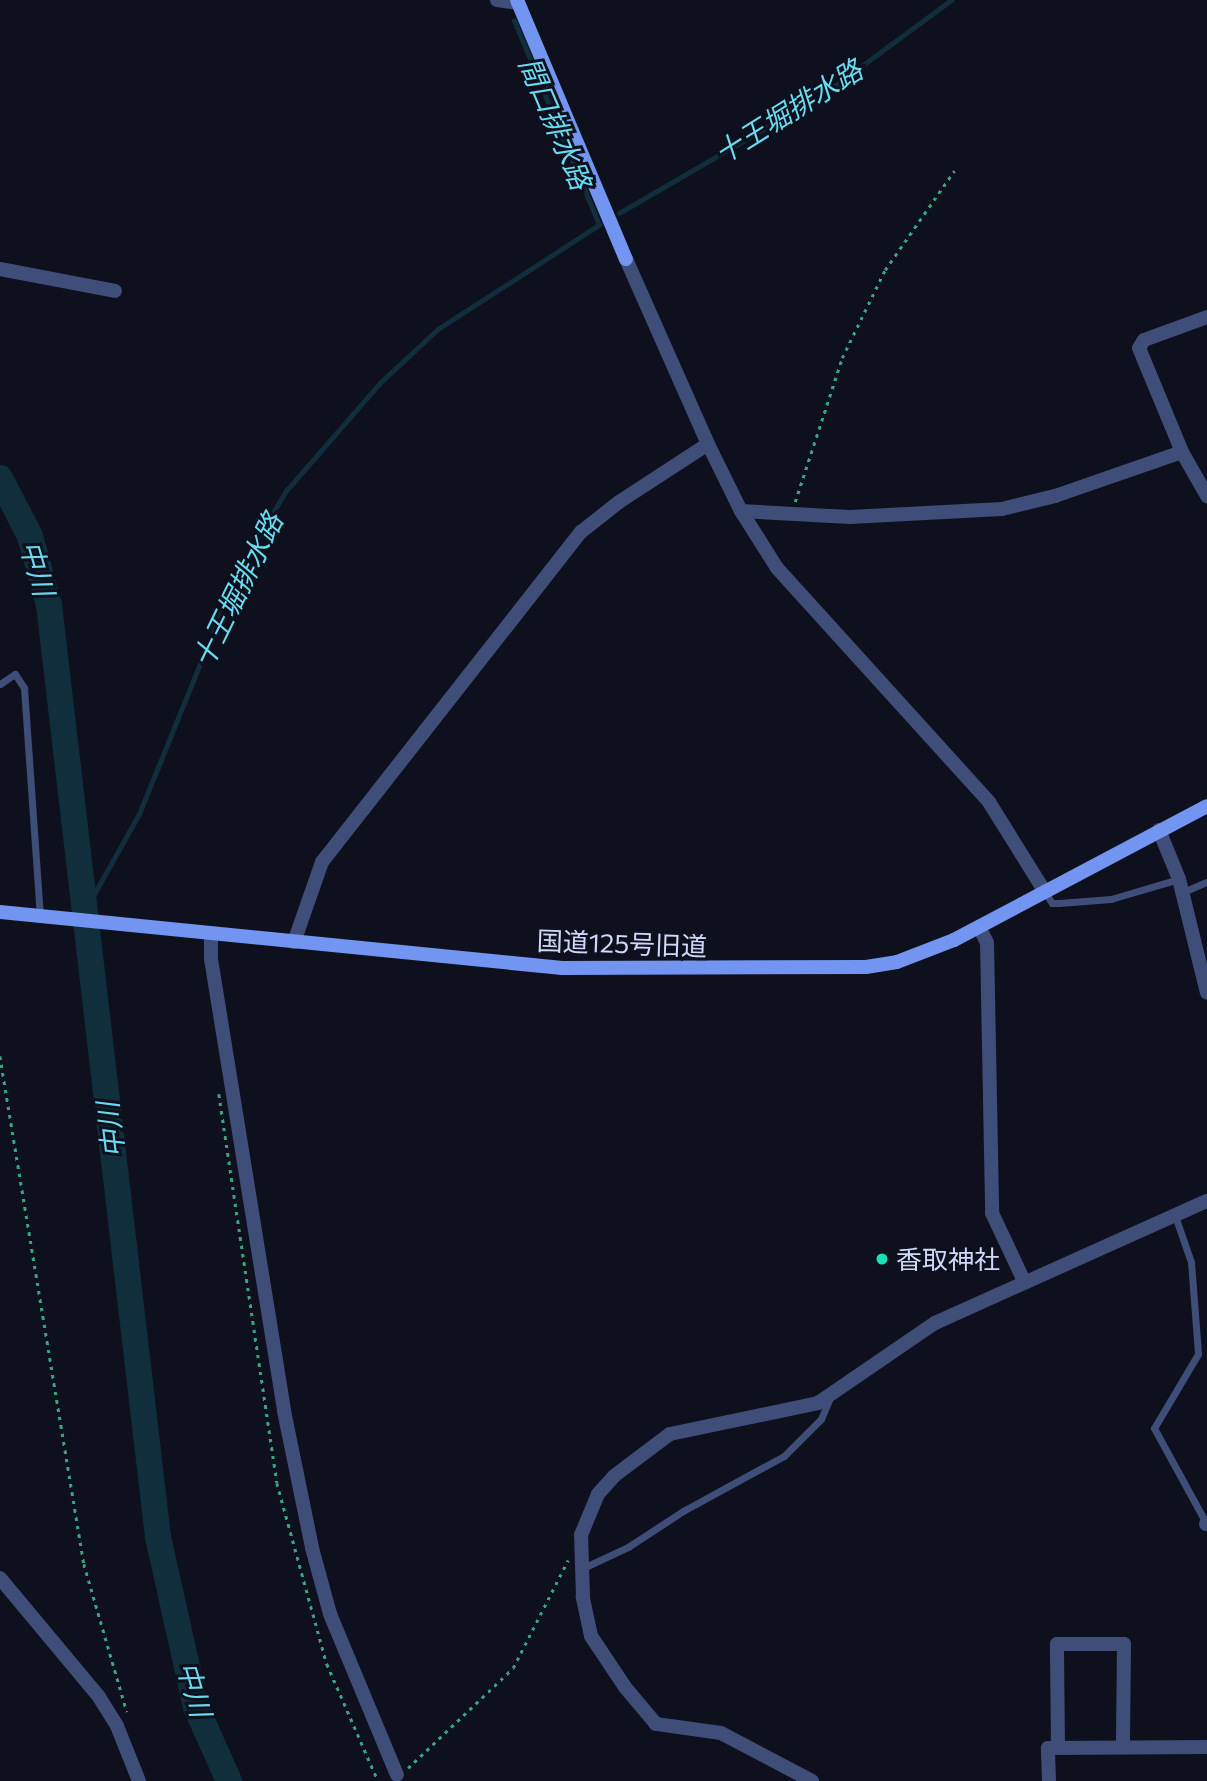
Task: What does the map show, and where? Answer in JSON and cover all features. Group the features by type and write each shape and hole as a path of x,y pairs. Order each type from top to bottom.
{"street":[{"path":"498,0 517,1 625,259 741,511 777,568 989,802 1045,892"},
{"path":"0,269 115,291"},
{"path":"1207,317 1144,340 1139,348 1182,452 1207,496"},
{"path":"294,942 322,862 581,532 619,502 708,444"},
{"path":"741,511 850,517 1002,509 1055,496 1182,452"},
{"name":"国道125号旧道","path":"0,912 562,968 827,971 897,962 979,927 1207,806"},
{"path":"1159,830 1181,886 1207,993"},
{"path":"979,927 986,943 992,1213 1025,1283"},
{"path":"211,934 234,1106 309,1536 330,1614 397,1775"},
{"path":"812,1781 721,1732 656,1724 591,1636 582,1568 581,1535 598,1494 614,1476 670,1434 818,1403 935,1323 1174,1213 1207,1201"},
{"path":"0,1578 99,1697 117,1726 139,1781"},
{"path":"1058,1747 1057,1644 1124,1644 1123,1747"},
{"path":"1049,1781 1048,1748 1207,1747"}],"lane":[{"path":"0,684 15,674 24,688 45,916"},
{"path":"1045,892 1052,903 1059,904 1111,899 1207,882"},
{"path":"1174,1213 1191,1262 1198,1354 1154,1428 1207,1524"},
{"path":"582,1568 628,1548 683,1511 784,1456 821,1419 832,1393"}],"path":[{"path":"790,515 842,358 885,270 954,171"},
{"path":"0,1056 84,1564 129,1718"},
{"path":"397,1775 513,1668 561,1568 581,1552"}],"waterway":[{"name":"十王堀排水路","path":"619,213 821,96 951,0"},
{"name":"十王堀排水路","path":"84,912 139,814 220,615 254,544 286,491 380,383 438,329 599,225 514,21"},
{"name":"中川","path":"0,478 30,536 49,605 158,1537 196,1707 229,1781"}],"place":[{"name":"香取神社","path":"882,1259"}],"water label":[{"name":"間口排水路","path":"556,123"}]}
